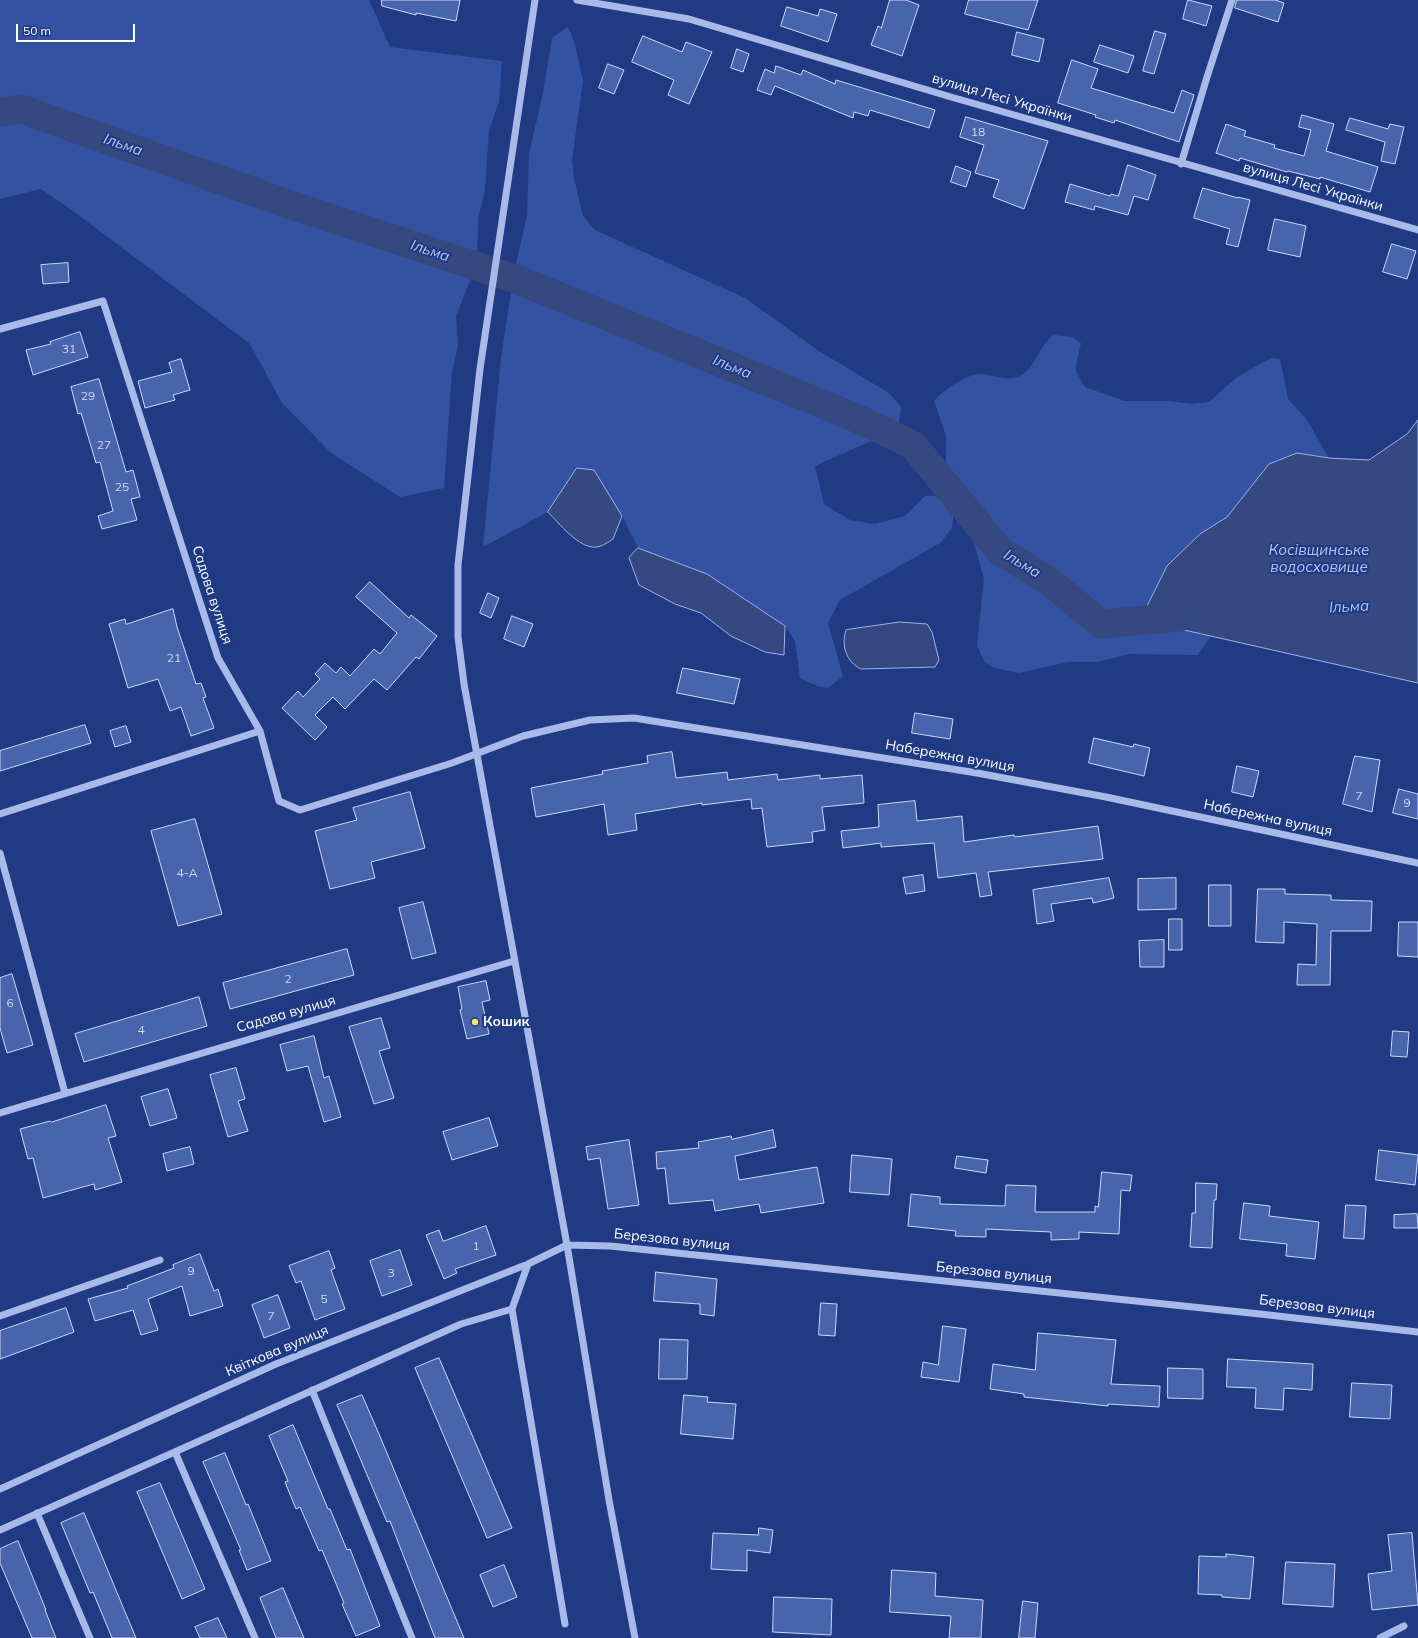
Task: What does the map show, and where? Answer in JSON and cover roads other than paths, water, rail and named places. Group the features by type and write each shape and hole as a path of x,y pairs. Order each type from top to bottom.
{"street":[{"path":"535,0 480,369 458,565 458,637 464,684 567,1245 609,1500 635,1638"},
{"name":"вулиця Лесі Українки","path":"577,0 689,19 1181,164 1418,230"},
{"path":"1181,164 1232,0"},
{"name":"Садова вулиця","path":"0,329 103,301 218,658 260,731"},
{"name":"Набережна вулиця","path":"260,731 279,801 300,810 477,753 523,736 590,720 634,718 977,773 1099,795 1418,863"},
{"path":"0,814 260,731"},
{"path":"0,853 65,1093"},
{"name":"Садова вулиця","path":"0,1113 514,961"},
{"name":"Квіткова вулиця","path":"0,1489 276,1364 528,1264 567,1245"},
{"name":"Березова вулиця","path":"567,1245 634,1249 1260,1314 1418,1332"},
{"path":"0,1316 160,1260"},
{"path":"528,1264 512,1309 565,1624"},
{"path":"0,1530 461,1324 512,1309"},
{"path":"312,1390 412,1638"},
{"path":"175,1452 255,1638"},
{"path":"37,1513 90,1638"},
{"path":"1380,1638 1404,1626"}],"water":[{"name":"Косівщинське водосховище","path":"1418,420 1418,683 1140,620 1167,566 1200,534 1227,517 1269,464 1297,453 1329,458 1369,460 1407,434"},
{"path":"577,468 594,470 622,516 613,539 600,546 590,547 576,540 548,512"},
{"path":"638,548 707,574 785,626 784,655 765,652 731,636 701,613 675,604 639,585 629,558"},
{"path":"900,622 927,624 932,632 939,660 935,667 861,669 848,658 844,641 846,630"}],"waterway":[{"name":"Ільма","path":"0,112 21,109 285,203 521,281 854,417 913,445 1000,551 1050,582 1101,624 1180,617"}],"place":[{"name":"Кошик","path":"475,1022"}]}
